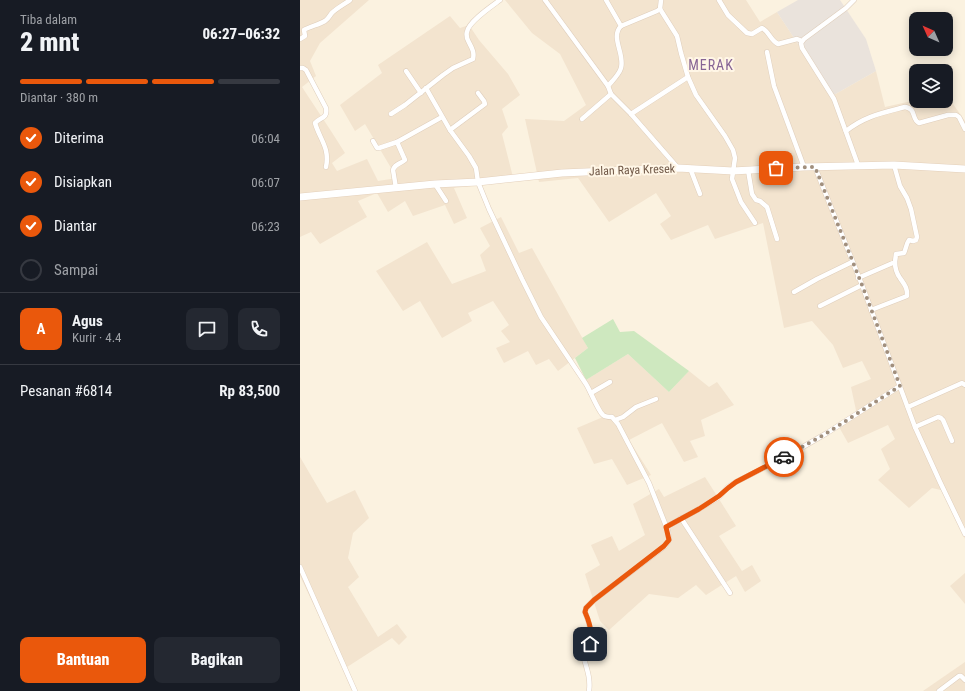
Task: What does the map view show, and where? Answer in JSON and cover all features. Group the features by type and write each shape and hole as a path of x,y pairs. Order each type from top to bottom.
{"main road":[{"name":"Jalan Raya Kresek","path":"300,197 435,184 478,182 562,173 678,168 733,171 804,167 894,165 965,169"}],"street":[{"path":"300,39 305,36 304,30 325,21 332,13 350,0"},
{"path":"391,114 406,105 453,68 473,59 474,51 466,32 475,19 500,0"},
{"path":"546,0 608,86 611,94 631,114 678,168"},
{"path":"606,0 621,26"},
{"path":"661,0 660,9 677,36 680,53 696,95 733,150 735,158 732,179 741,202 755,223"},
{"path":"719,0 728,15 747,33 752,34 762,28 766,30 772,40 778,44 797,39 802,41"},
{"path":"854,0 846,8 804,39 802,41 802,48 834,99 858,165"},
{"path":"608,86 619,73 621,67 622,59 616,36 618,29 621,26 660,9"},
{"path":"767,52 774,86 804,167"},
{"path":"300,68 306,70 326,108 327,112 324,118 317,120 315,123 324,143 328,158 326,166"},
{"path":"406,71 421,93"},
{"path":"631,114 688,77"},
{"path":"426,88 450,130 473,162 476,168 478,182 489,209 541,317 591,393 600,412 604,416 612,417 618,424 649,484 666,527 669,540 664,546 594,600 586,608 585,612 591,639 590,644 583,652 583,655 590,685 589,691"},
{"path":"450,130 485,104 478,93"},
{"path":"582,119 611,94"},
{"path":"846,131 858,122 869,117 905,107 912,110 916,121 919,123 948,115 956,115 960,117 965,130"},
{"path":"372,141 377,148 397,142 442,117"},
{"path":"396,188 394,168 396,164 405,160 397,142"},
{"path":"871,310 907,296 904,282 899,278 895,266 896,254 904,253 909,240 916,240 917,237 911,209 900,186 894,165"},
{"path":"815,167 916,427 965,534"},
{"path":"690,168 700,194"},
{"path":"748,170 752,194 756,200 767,206 777,239"},
{"path":"435,184 446,201"},
{"path":"794,292 852,262"},
{"path":"858,278 895,262"},
{"path":"820,306 862,285"},
{"path":"591,393 610,382"},
{"path":"908,407 957,384 962,383 965,385"},
{"path":"666,527 719,496 736,482 827,433 900,386"},
{"path":"615,420 623,417 636,407 656,399"},
{"path":"916,427 938,417 941,418 952,441"},
{"path":"681,518 730,593"},
{"path":"300,567 355,691"},
{"path":"940,691 959,676 965,680"}],"shaded area":[{"path":"300,0 369,0 320,43 310,61 316,76 302,87 345,153 332,163 337,171 367,159 378,181 397,178 365,124 355,131 340,105 382,73 378,65 450,16 460,28 469,25 479,40 508,74 520,95 502,109 508,127 502,134 514,181 454,188 467,218 454,224 445,205 413,216 405,201 388,212 377,193 358,201 367,217 320,244 311,232 300,237"},
{"path":"505,0 746,0 760,22 777,12 832,96 876,71 885,107 909,102 909,108 953,108 953,104 965,121 965,539 945,491 932,488 909,508 878,480 890,469 881,449 895,439 888,425 848,443 839,427 857,415 851,387 871,379 862,361 843,368 833,345 812,321 784,328 763,223 715,239 708,225 671,240 660,224 671,216 656,193 609,222 578,178 539,182 525,119 564,121 586,105 560,54 532,33"},
{"path":"798,0 840,0 866,39 876,71 832,96 777,12"},
{"path":"501,217 519,253 532,248 588,348 558,371 549,359 536,365 528,351 504,363 496,348 510,342 501,331 509,325 493,301 468,313 472,321 442,338 420,301 403,311 376,271 427,242 452,284 486,271 480,255 490,246 480,228"},
{"path":"628,354 669,392 689,371 709,387 717,382 734,405 701,420 705,436 690,441 698,457 684,462 662,423 629,440 651,475 627,485 612,459 594,464 577,428 603,417 586,380"},
{"path":"300,457 327,503 355,490 369,518 353,533 348,558 359,577 348,587 378,637 397,624 407,637 399,645 392,638 344,669 300,576"},
{"path":"705,477 736,526 719,536 742,571 752,565 761,581 745,592 736,576 706,595 696,585 678,598 649,594 609,630 600,621 585,574 600,565 591,545 612,536 619,551 645,535 633,504 659,489 664,497"},
{"path":"965,573 965,604 950,586"},
{"path":"965,662 965,691 923,691"}],"green space":[{"path":"613,319 620,332 634,331 689,371 669,392 628,354 586,380 575,358 588,348 582,338"}],"way so far":[{"path":"776,168 815,167 900,386 827,433 784,457"}],"district":[{"name":"MERAK","path":"711,65"}],"route":[{"path":"590,644 591,634 585,612 586,608 594,600 664,546 669,540 666,527 699,509 719,496 736,482 784,457"}]}
